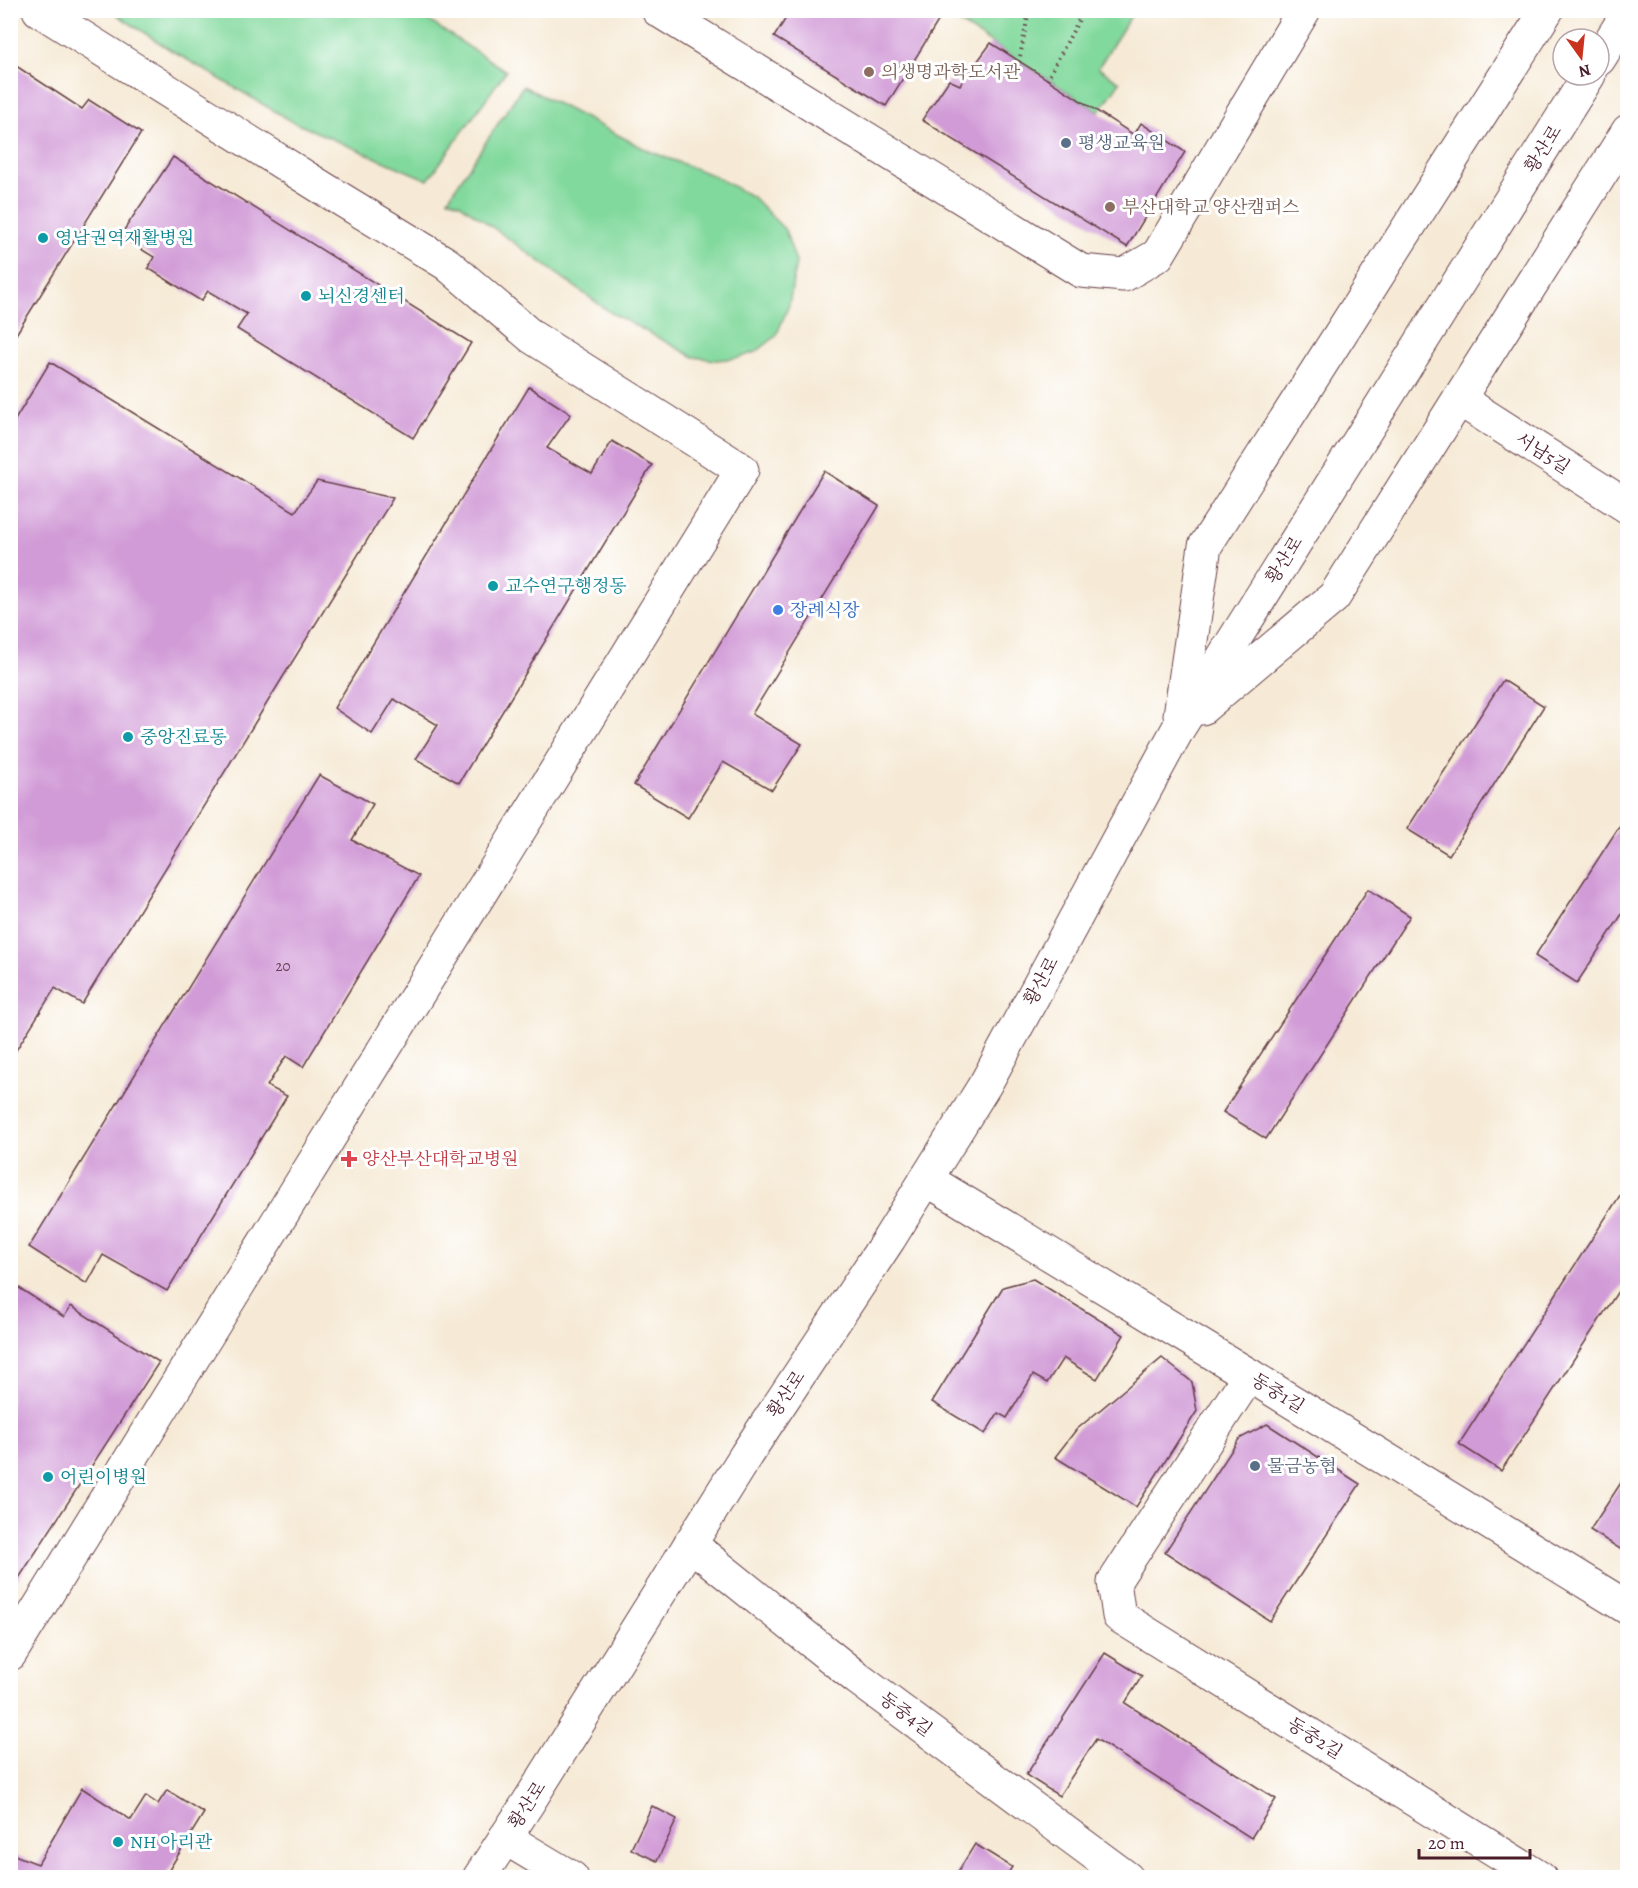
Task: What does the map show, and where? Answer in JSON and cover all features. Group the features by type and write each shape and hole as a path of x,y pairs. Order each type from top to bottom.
{"main road":[{"path":"10,1654 742,470 532,337 447,264 39,10"},
{"path":"658,10 1081,271 1124,275 1158,255 1304,10"},
{"path":"1178,729 1205,546 1547,10"},
{"path":"1611,40 1628,14"},
{"name":"황산로","path":"479,1878 746,1455 889,1239 986,1083 1178,729 1581,87"},
{"path":"1178,729 1334,597 1628,131"},
{"name":"서남5길","path":"1459,399 1628,507"},
{"name":"동중1길","path":"926,1179 1628,1608"},
{"name":"동중2길","path":"1249,1375 1114,1582 1119,1616 1540,1878"},
{"name":"동중4길","path":"690,1544 857,1677 1127,1878"},
{"path":"505,1838 572,1878"}],"path":[{"path":"1019,62 1029,10"},
{"path":"1047,80 1084,10"}],"green space":[{"path":"945,10 1134,11 1098,68 1120,82 1099,112 944,13"},
{"path":"111,11 416,11 506,71 428,180 293,122 169,49"},
{"path":"523,86 649,151 712,175 753,197 785,230 796,262 789,305 776,336 756,352 738,358 716,360 694,357 610,312 459,203 448,199"}],"building":[{"name":"의생명과학도서관","path":"791,10 945,10 886,106 774,37"},
{"name":"평생교육원","path":"991,43 1134,135 1141,123 1185,152 1127,247 922,120 949,80 960,85"},
{"name":"영남권역재활병원","path":"10,62 82,109 89,100 141,133 10,344"},
{"name":"뇌신경센터","path":"173,157 471,343 413,438 237,329 247,314 208,291 201,301 148,268 154,257 120,236"},
{"name":"중앙진료동","path":"50,362 295,512 317,481 393,498 82,1004 55,988 10,1060 10,428"},
{"name":"교수연구행정동","path":"529,387 571,414 547,448 592,474 612,441 652,465 459,783 416,759 438,725 394,699 372,734 334,708"},
{"name":"장례식장","path":"824,471 879,506 752,714 802,744 772,790 723,762 688,818 634,785"},
{"path":"1503,680 1544,706 1449,855 1407,829"},
{"path":"319,775 373,804 352,840 419,876 303,1067 286,1056 267,1086 287,1096 167,1291 103,1255 87,1284 29,1247"},
{"path":"1628,813 1628,905 1577,983 1535,956"},
{"path":"1368,889 1410,916 1266,1139 1223,1112"},
{"path":"1628,1183 1628,1276 1501,1471 1459,1444"},
{"path":"1033,1279 1124,1335 1097,1379 1063,1358 1047,1383 1033,1375 1007,1418 998,1413 985,1434 932,1402 1003,1287"},
{"name":"어린이병원","path":"10,1282 64,1317 71,1306 159,1362 10,1592"},
{"path":"1162,1358 1192,1382 1197,1411 1136,1507 1055,1457 1076,1430"},
{"path":"1267,1424 1360,1484 1270,1621 1165,1552 1239,1439"},
{"path":"1628,1472 1628,1554 1590,1530"},
{"path":"1105,1653 1142,1676 1125,1703 1276,1799 1251,1838 1096,1739 1059,1796 1026,1775"},
{"name":"NH 아리관","path":"82,1788 131,1820 146,1796 158,1804 167,1790 204,1813 164,1878 10,1878 12,1854 38,1864"},
{"path":"652,1806 677,1819 657,1861 631,1849"},
{"path":"975,1844 1012,1867 1005,1878 954,1878"}],"place":[{"name":"의생명과학도서관","path":"869,72"},
{"name":"평생교육원","path":"1066,143"},
{"name":"부산대학교 양산캠퍼스","path":"1110,207"},
{"name":"영남권역재활병원","path":"43,238"},
{"name":"뇌신경센터","path":"306,296"},
{"name":"교수연구행정동","path":"493,586"},
{"name":"장례식장","path":"778,610"},
{"name":"중앙진료동","path":"128,737"},
{"name":"양산부산대학교병원","path":"349,1159"},
{"name":"물금농협","path":"1255,1466"},
{"name":"어린이병원","path":"48,1477"},
{"name":"NH 아리관","path":"118,1842"}]}
